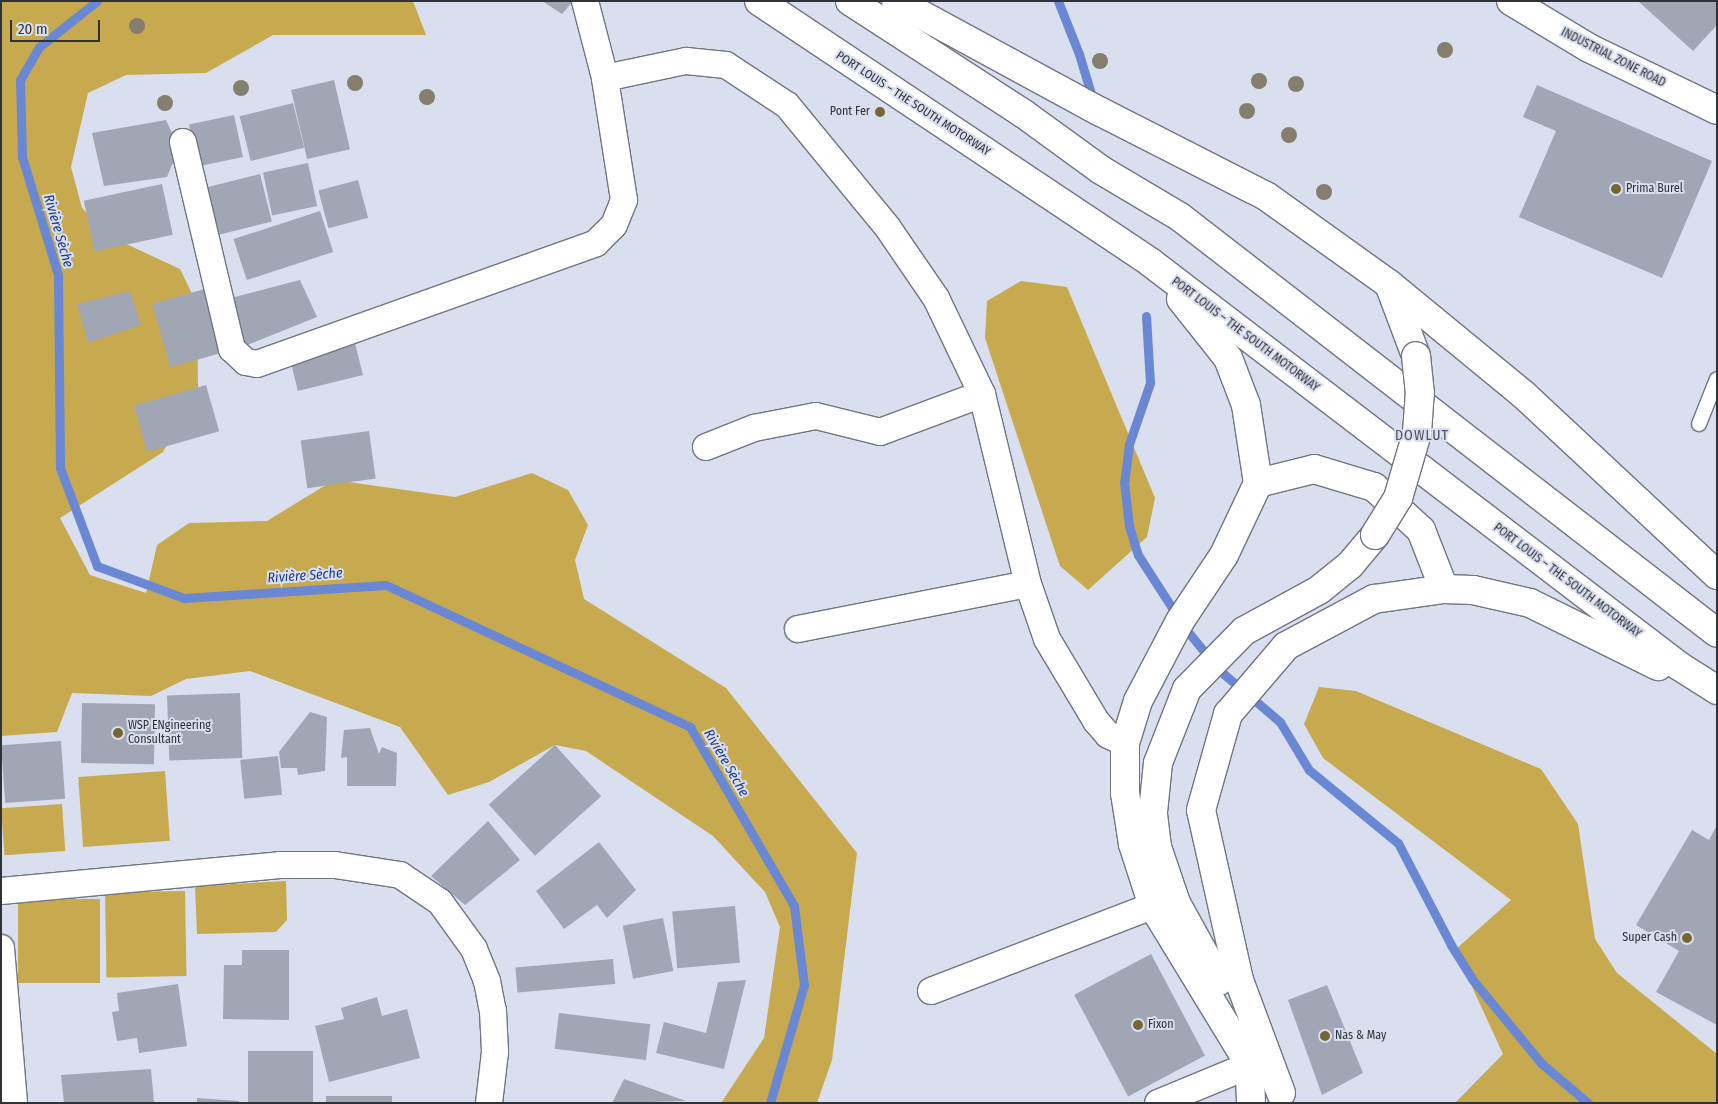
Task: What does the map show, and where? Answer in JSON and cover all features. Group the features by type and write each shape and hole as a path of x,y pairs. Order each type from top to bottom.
{"main road":[{"path":"753,1 809,36"},
{"name":"PORT LOUIS – THE SOUTH MOTORWAY","path":"759,1 1150,262 1679,666 1717,690"},
{"path":"850,1 1024,114 1102,170 1180,217 1717,633"},
{"path":"896,1 1099,111 1266,196 1389,284 1524,395 1717,575"},
{"name":"INDUSTRIAL ZONE ROAD","path":"1511,1 1589,48 1717,110"},
{"path":"1150,262 1228,358 1246,405 1258,483 1224,555 1180,621 1138,701 1125,743 1125,793 1133,844 1153,906 1250,1065 1251,1103"},
{"path":"1283,1098 1168,886 1157,847 1153,812 1158,763 1187,689 1244,631 1319,590 1350,565 1375,535 1398,498 1412,459 1420,394 1416,356 1389,284"},
{"path":"1258,483 1314,469 1374,487 1421,530 1444,589"},
{"path":"1283,1098 1239,980 1201,810 1228,714 1286,646 1374,599 1444,589 1473,590 1530,603 1717,697"}],"street":[{"path":"184,142 232,349 238,357 257,364 596,244 614,225 624,200 605,78 585,1"},
{"path":"605,78 686,61 726,65 787,105 888,228 936,298 982,394 1028,584 1047,639 1096,721 1108,735 1125,743"},
{"path":"706,447 754,428 816,416 880,432 982,394"},
{"path":"798,629 1028,584"},
{"path":"1,891 280,865 335,865 400,874 440,902 474,949 487,981 493,1011 495,1052 489,1103"},
{"path":"931,991 1153,906"},
{"path":"1,948 14,1103"},
{"path":"1158,1103 1250,1065"}],"lane":[{"path":"1699,424 1717,379"}],"shaded area":[{"path":"1,1 413,1 426,35 273,35 206,73 126,75 88,93 71,167 82,208 109,236 180,269 197,304 198,388 163,452 60,518 90,575 146,593 157,545 189,523 267,521 334,480 455,497 532,473 568,490 588,525 575,560 584,599 726,688 857,853 832,1060 817,1103 721,1103 764,1038 780,927 765,892 713,836 586,751 555,745 489,782 448,795 400,727 250,671 186,679 151,696 72,693 57,732 1,736"},
{"path":"1021,281 1067,287 1155,498 1147,537 1088,590 1060,566 985,338 987,301"},
{"path":"1319,687 1356,691 1541,769 1578,824 1595,939 1617,973 1717,1054 1717,1103 1455,1103 1503,1054 1455,950 1511,900 1323,758 1304,724"},
{"path":"165,771 170,841 83,847 78,777"},
{"path":"62,804 65,851 4,855 1,808"},
{"path":"286,881 287,920 276,932 197,934 195,886"},
{"path":"185,891 186,976 106,977 105,892"},
{"path":"18,899 100,899 100,983 18,983"}],"building":[{"path":"542,1 573,1 562,14"},
{"path":"1638,1 1717,1 1717,25 1693,51"},
{"path":"334,80 350,149 307,159 291,90"},
{"name":"Prima Burel","path":"1537,85 1712,161 1662,278 1519,217 1556,131 1523,117"},
{"path":"293,103 304,148 251,161 240,116"},
{"path":"234,115 243,157 198,167 189,125"},
{"path":"166,120 179,148 167,177 104,186 92,133"},
{"path":"308,163 317,206 272,216 263,173"},
{"path":"260,174 272,222 215,236 203,188"},
{"path":"358,180 368,218 328,228 318,191"},
{"path":"162,184 173,235 95,251 84,201"},
{"path":"320,211 333,252 247,280 233,239"},
{"path":"300,280 317,317 242,347 227,299"},
{"path":"208,288 226,351 170,367 152,304"},
{"path":"130,291 141,325 88,343 77,304"},
{"path":"354,339 363,375 298,391 289,355"},
{"path":"206,385 219,431 147,452 134,406"},
{"path":"369,431 376,479 307,488 301,441"},
{"path":"240,693 242,758 169,761 167,696"},
{"name":"WSP ENgineering Consultant","path":"82,703 155,704 154,764 81,763"},
{"path":"310,712 327,717 325,771 298,775 297,768 281,768 279,752"},
{"path":"370,728 379,754 382,747 397,753 396,786 347,786 347,757 341,758 344,730"},
{"path":"61,741 65,799 5,803 1,745"},
{"path":"555,745 601,796 535,856 489,805"},
{"path":"278,756 282,795 244,799 240,760"},
{"path":"488,821 520,860 465,905 431,876"},
{"name":"Super Cash","path":"1717,825 1717,1025 1656,992 1679,951 1636,925 1692,830 1709,840"},
{"path":"599,842 636,890 607,918 597,905 564,929 536,891"},
{"path":"735,906 740,963 677,968 672,911"},
{"path":"663,918 673,971 633,979 623,926"},
{"path":"242,950 289,950 289,1020 223,1019 224,965 242,965"},
{"name":"Fixon","path":"1151,954 1205,1056 1128,1096 1074,995"},
{"path":"613,959 615,984 518,992 515,968"},
{"path":"746,980 724,1069 656,1053 664,1022 706,1033 718,982"},
{"path":"178,984 187,1046 139,1053 137,1038 117,1041 112,1012 119,1011 117,993"},
{"name":"Nas & May","path":"1327,985 1363,1073 1322,1095 1288,1000"},
{"path":"377,997 382,1016 407,1009 420,1058 329,1082 315,1026 344,1019 341,1008"},
{"path":"559,1013 650,1024 646,1060 555,1049"},
{"path":"248,1051 313,1051 313,1103 248,1103"},
{"path":"151,1069 154,1103 64,1103 61,1075"},
{"path":"624,1079 686,1101 612,1103"},
{"path":"326,1096 392,1096 392,1103 326,1103"},
{"path":"197,1098 239,1101 239,1103 197,1103"}],"waterway":[{"name":"Rivière Sèche","path":"97,1 39,47 20,80 22,157 58,275 60,468 97,566 184,598 386,585 690,727 794,906 804,985 770,1103"},
{"name":"INDUSTRIAL ZONE ROAD","path":"1058,1 1079,54 1092,97"},
{"path":"1146,316 1150,383 1129,444 1124,482 1129,526 1138,555 1185,628 1219,670 1280,722 1309,770 1398,843 1451,945 1472,979 1541,1063 1588,1103"}],"place":[{"name":"Pont Fer","path":"880,112"},
{"name":"Prima Burel","path":"1616,189"},
{"name":"WSP ENgineering Consultant","path":"118,733"},
{"name":"Super Cash","path":"1687,938"},
{"name":"Fixon","path":"1138,1025"},
{"name":"Nas & May","path":"1325,1036"}],"district":[{"name":"DOWLUT","path":"1422,436"}]}
